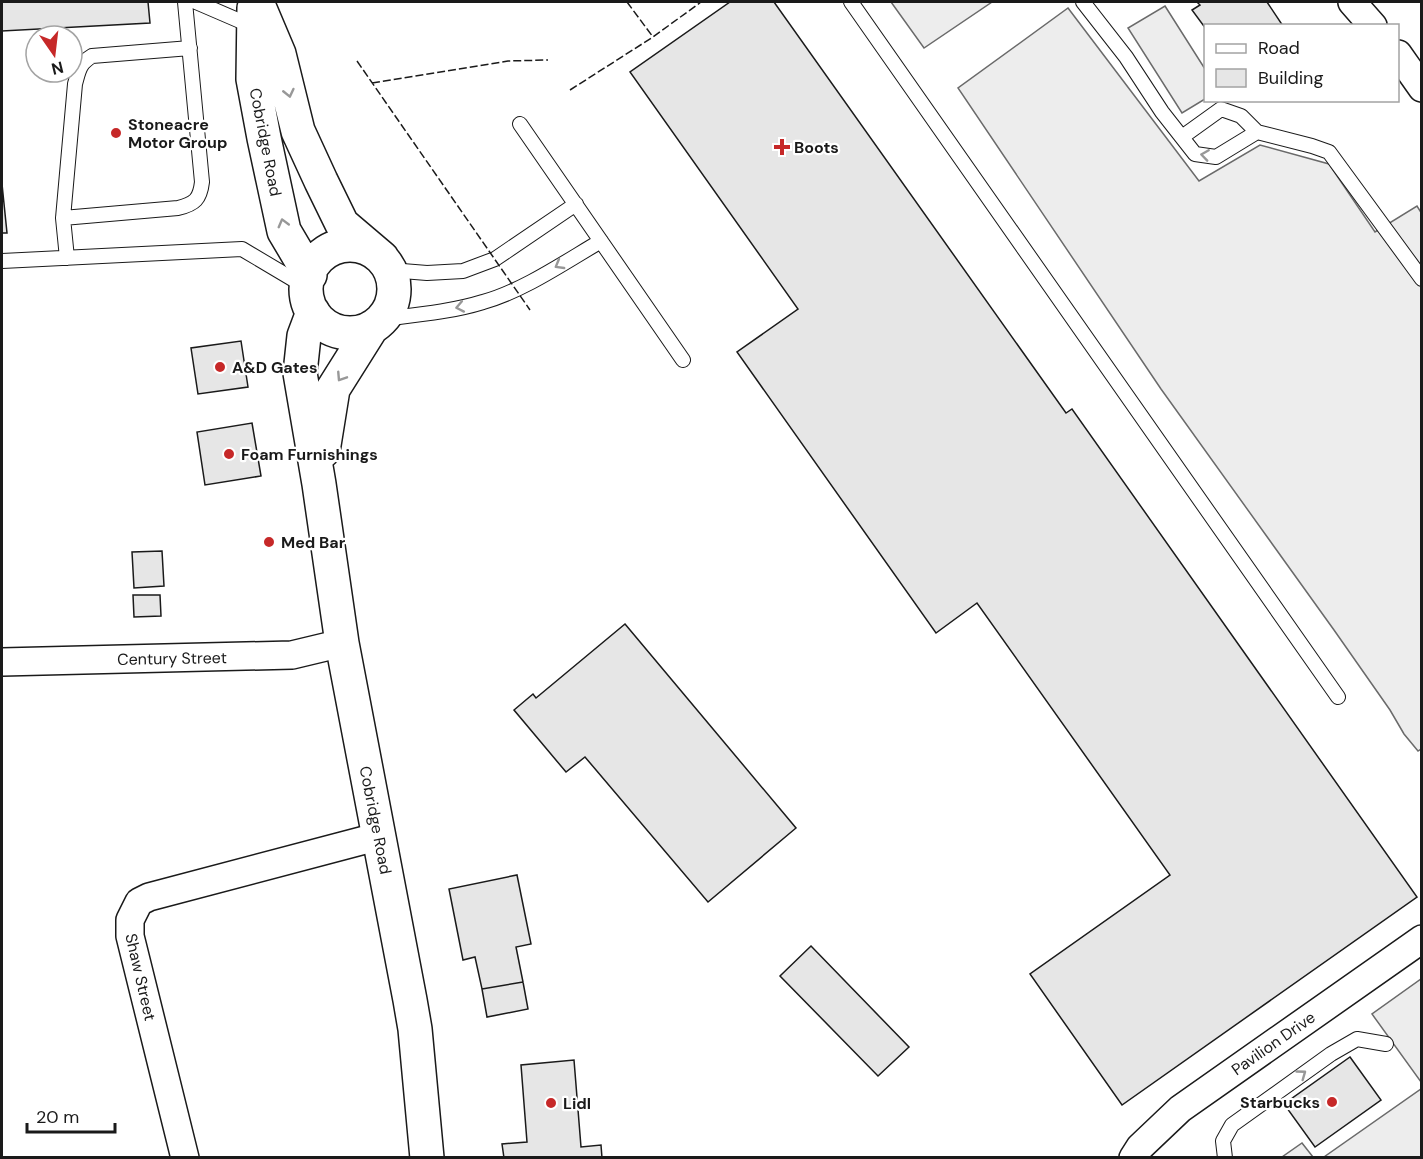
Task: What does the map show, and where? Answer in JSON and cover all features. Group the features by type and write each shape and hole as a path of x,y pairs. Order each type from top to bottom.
{"highway":[{"path":"279,2 279,54"},
{"path":"255,10 279,54"},
{"name":"Cobridge Road","path":"255,10 253,79 264,138 284,231 310,291 300,373 342,643 415,1029 427,1158"},
{"name":"Cobridge Road","path":"279,54 298,131 342,224 386,264"},
{"path":"353,245 370,250 386,264 394,282 394,296 390,309 377,323 352,333 337,332 323,324 310,291 313,265 333,249 353,245"},
{"name":"Cobridge Road","path":"319,484 333,389 377,323"}],"street":[{"path":"1352,2 1371,24"},
{"path":"1399,55 1422,88"},
{"name":"Century Street","path":"2,662 292,655 342,643"},
{"name":"Shaw Street","path":"185,1158 130,936 130,920 139,902 149,897 380,836"},
{"name":"Pavilion Drive","path":"1133,1158 1140,1147 1180,1109 1422,939"}],"lane":[{"path":"63,218 178,208 188,206 200,194 202,182 185,2"},
{"path":"196,2 255,10"},
{"path":"851,2 1338,697"},
{"path":"1083,2 1126,57 1162,112 1195,154 1216,157 1257,132"},
{"path":"67,258 63,218 78,71 84,61 92,56 190,48"},
{"path":"1182,137 1221,109 1241,116 1257,132 1329,152 1422,279"},
{"path":"520,124 683,360"},
{"path":"386,264 427,273 464,271 495,259 576,204"},
{"path":"377,323 483,302 516,290 601,241"},
{"path":"2,261 242,249 310,291"},
{"path":"1225,1158 1223,1141 1232,1125 1331,1054 1357,1039 1386,1044"}],"shaded area":[{"path":"891,2 992,2 924,48"},
{"path":"1165,6 1204,67 1204,100 1182,113 1128,28"},
{"path":"1068,8 1199,181 1260,145 1329,164 1375,232 1417,206 1422,214 1421,749 1418,751 1161,389 958,88"},
{"path":"1421,979 1421,1082 1372,1014"},
{"path":"1421,1089 1421,1157 1324,1157"},
{"path":"1302,1143 1313,1157 1282,1157"}],"building":[{"path":"2,2 148,2 150,23 84,27 84,24 24,24 24,30 2,31"},
{"path":"730,2 774,2 1066,413 1072,409 1417,897 1122,1105 1030,974 1170,875 977,603 936,633 737,352 798,309 630,72"},
{"path":"1197,2 1267,2 1282,24 1204,24 1204,26 1192,10 1200,5"},
{"path":"2,184 7,233 2,233"},
{"name":"A&D Gates","path":"241,341 248,387 198,394 191,348"},
{"name":"Foam Furnishings","path":"252,423 261,476 205,485 197,432"},
{"path":"162,551 164,586 134,588 132,552"},
{"path":"133,595 160,595 161,616 134,617"},
{"path":"625,624 796,828 708,902 585,757 566,772 514,710 533,694 536,698"},
{"path":"517,875 531,944 516,947 523,982 482,989 475,957 463,960 449,889"},
{"path":"811,946 909,1047 878,1076 780,976"},
{"path":"523,982 528,1009 487,1017 482,989"},
{"name":"Starbucks","path":"1350,1057 1381,1100 1315,1147 1284,1104"},
{"name":"Lidl","path":"574,1060 581,1147 601,1145 602,1158 504,1158 502,1144 527,1142 521,1065"}],"fence":[{"path":"627,2 653,37"},
{"path":"570,90 653,37 701,2"},
{"path":"372,83 508,61 548,60"},
{"path":"357,61 530,310"}],"place":[{"name":"Stoneacre Motor Group","path":"116,133"},
{"name":"Boots","path":"782,147"},
{"name":"A&D Gates","path":"220,367"},
{"name":"Foam Furnishings","path":"229,454"},
{"name":"Med Bar","path":"269,542"},
{"name":"Starbucks","path":"1332,1102"},
{"name":"Lidl","path":"551,1103"}]}
